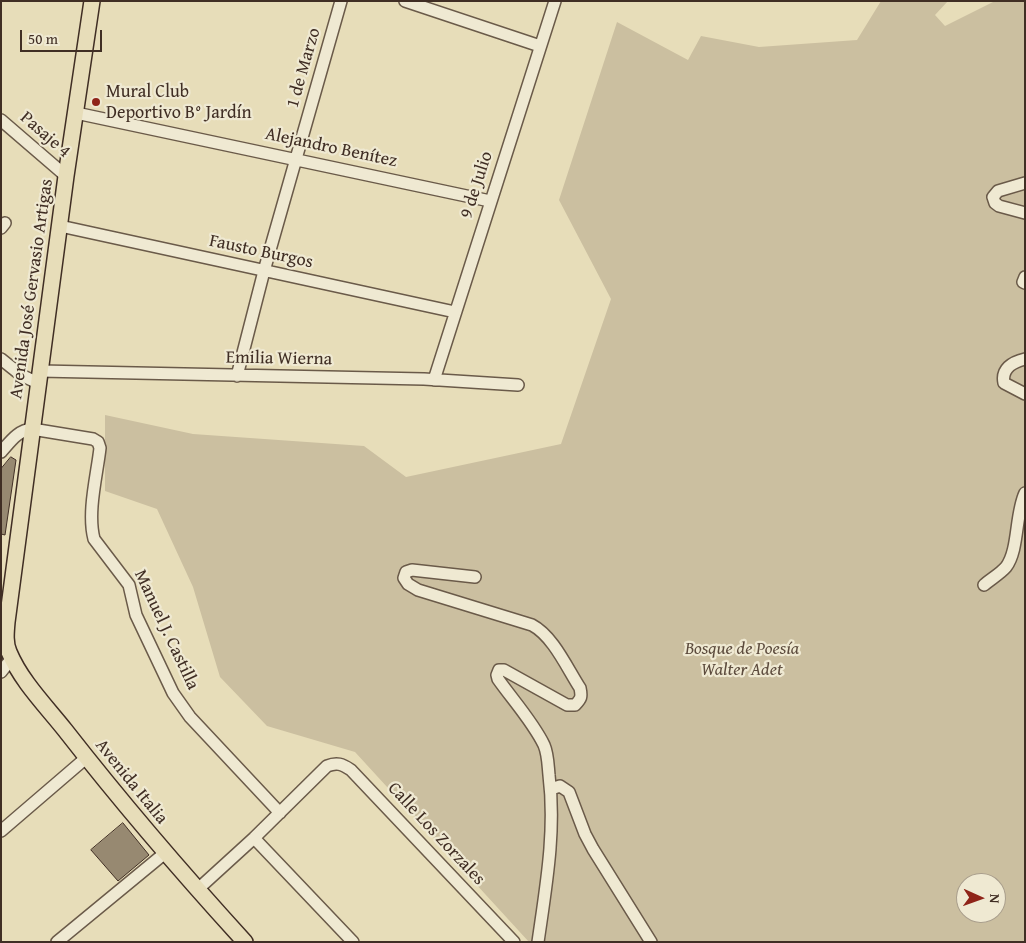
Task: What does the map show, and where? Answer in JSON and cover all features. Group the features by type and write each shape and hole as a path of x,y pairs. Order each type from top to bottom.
{"main road":[{"name":"Avenida José Gervasio Artigas","path":"4,641 66,176 92,1"},
{"name":"Avenida Italia","path":"4,641 26,681 86,758 165,853 244,942"}],"street":[{"name":"1 de Marzo","path":"237,376 264,271 341,1"},
{"path":"405,1 540,46"},
{"name":"9 de Julio","path":"434,380 555,1"},
{"name":"Alejandro Benítez","path":"76,113 296,158 490,201"},
{"name":"Pasaje 4","path":"1,120 66,176"},
{"path":"1025,183 998,191 993,197 994,204 1025,213"},
{"name":"Fausto Burgos","path":"60,226 455,312"},
{"path":"1025,277 1023,282 1025,283"},
{"path":"1025,358 1018,360 1005,369 1003,376 1004,383 1025,394"},
{"path":"1,359 21,375 39,377"},
{"name":"Emilia Wierna","path":"39,377 237,376 434,380 518,385"},
{"path":"1,452 19,433 26,429 32,429"},
{"name":"Manuel J. Castilla","path":"32,429 98,442 100,448 91,516 94,539 129,585 136,615 173,693 190,717 280,813"},
{"path":"984,585 1006,566 1012,554 1020,506 1025,494"},
{"path":"475,577 412,570 406,572 404,578 412,588 540,629 547,636 580,688 582,696 575,706 567,705 504,670 499,670 497,675 544,745 547,756 551,789 551,854 538,942"},
{"path":"1,672 12,658"},
{"path":"1,831 86,758"},
{"name":"Calle Los Zorzales","path":"280,813 327,766 340,763 351,770 514,942"},
{"path":"551,789 560,786 569,792 585,834 593,849 651,942"},
{"path":"197,890 280,813"},
{"path":"254,838 352,942"},
{"path":"58,942 165,853"}],"green space":[{"name":"Bosque de Poesía Walter Adet","path":"881,1 948,1 935,15 945,26 995,1 1025,1 1025,942 529,942 355,752 267,726 220,677 193,587 157,509 105,491 105,415 193,434 364,446 406,477 561,444 611,299 559,200 617,22 688,60 701,36 759,47 857,40"}],"building":[{"path":"11,457 16,460 5,535 1,534 1,469"},
{"path":"123,823 149,855 118,881 91,850"}],"place":[{"name":"Mural Club Deportivo B° Jardín","path":"96,102"}]}
